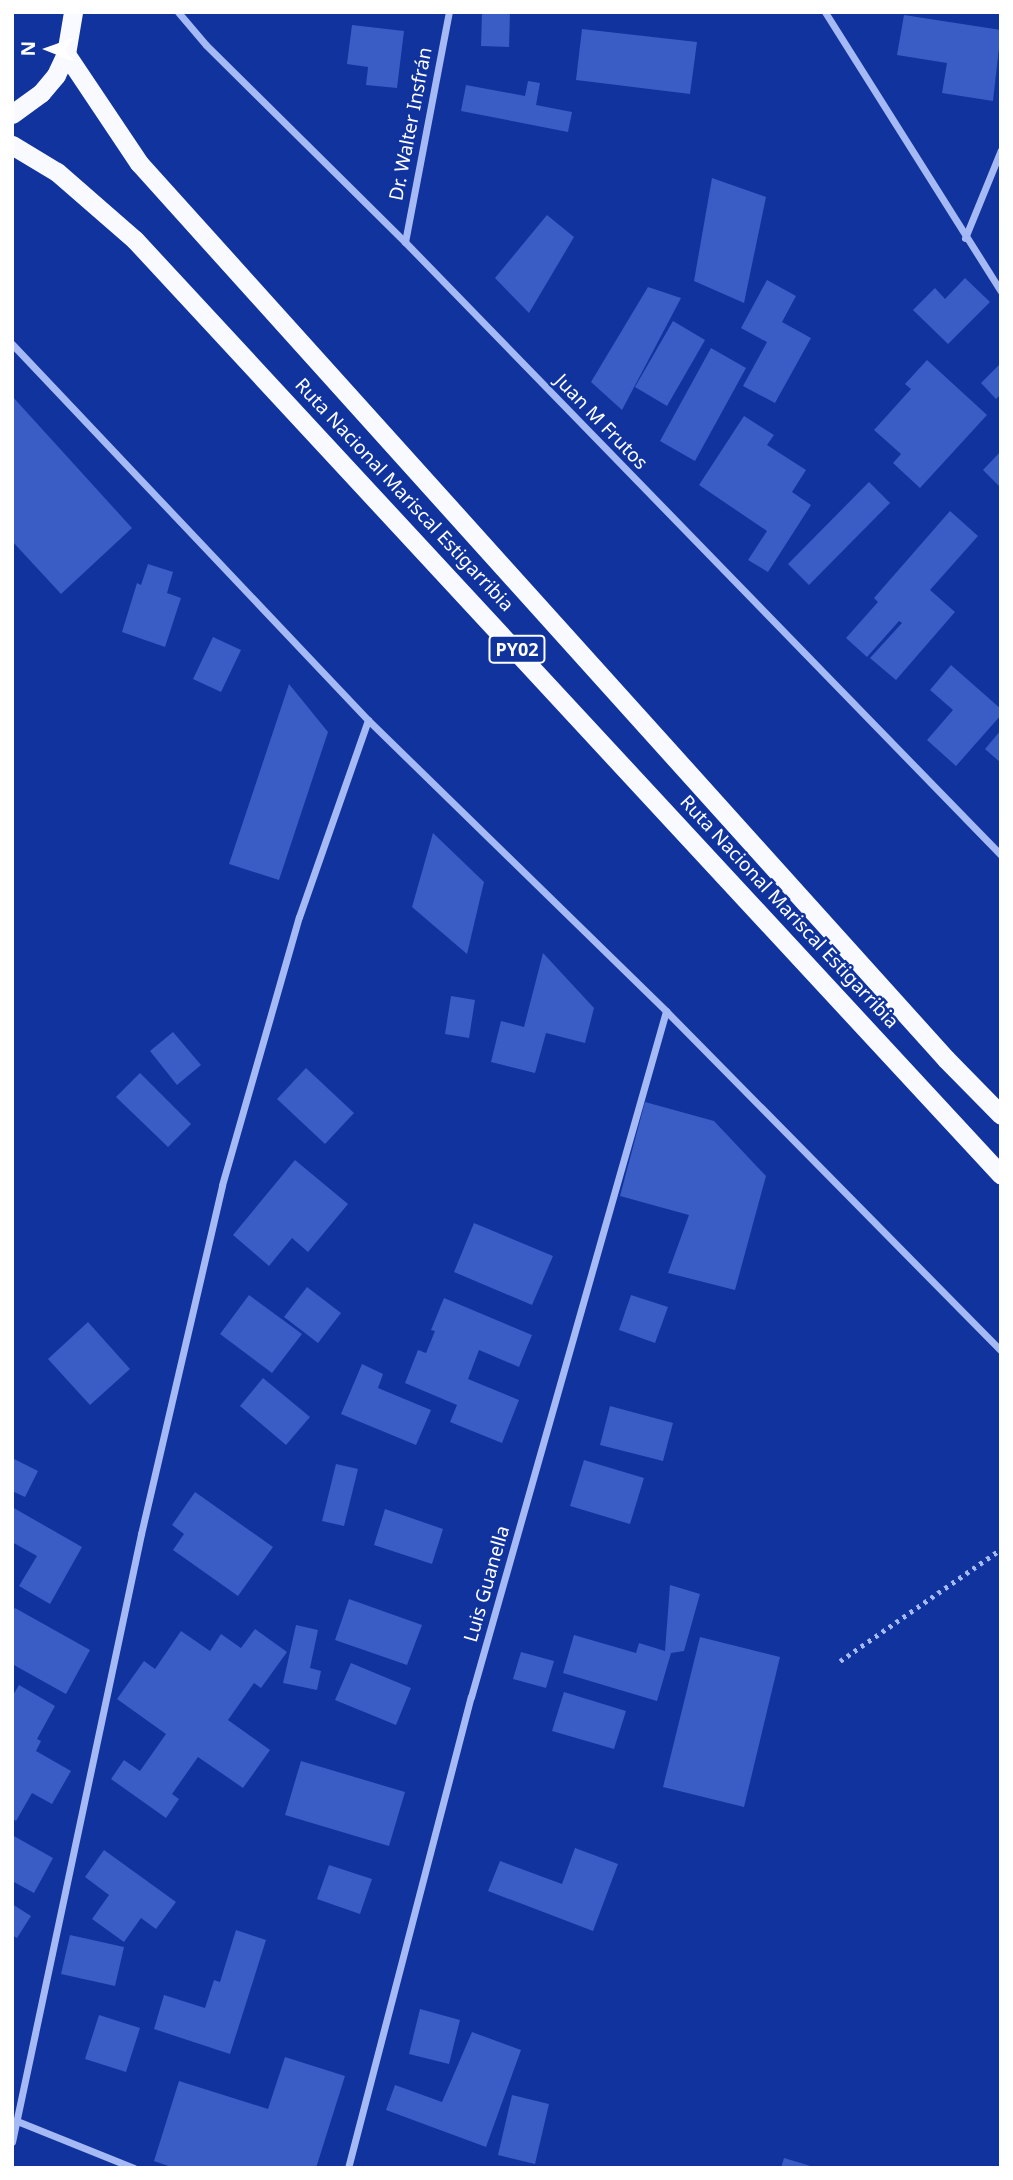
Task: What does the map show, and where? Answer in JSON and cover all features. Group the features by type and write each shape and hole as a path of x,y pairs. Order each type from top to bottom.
{"highway":[{"path":"12,114 41,93 56,75 66,54 73,12"},
{"name":"Ruta Nacional Mariscal Estigarribia","path":"66,54 139,163 946,1059 1001,1115"},
{"name":"Ruta Nacional Mariscal Estigarribia","path":"12,145 57,172 135,240 1001,1175"}],"street":[{"name":"Juan M Frutos","path":"178,12 206,45 405,242 1001,855"},
{"name":"Dr. Walter Insfrán","path":"405,242 449,12"},
{"path":"825,12 965,238 1001,291"},
{"path":"965,238 1001,150"},
{"path":"12,344 369,720 666,1011 1001,1351"},
{"path":"12,2142 141,1534 222,1185 299,917 369,720"},
{"name":"Luis Guanella","path":"348,2168 471,1697 666,1011"},
{"path":"17,2121 134,2168"}],"path":[{"path":"839,1661 1001,1549"}],"building":[{"path":"482,12 510,12 509,47 481,46"},
{"path":"904,15 1001,30 993,101 942,93 947,63 897,55"},
{"path":"352,25 404,31 397,88 366,85 368,67 347,64"},
{"path":"582,29 697,42 690,94 576,80"},
{"path":"528,81 540,83 536,105 572,112 568,132 461,111 466,85 525,96"},
{"path":"712,178 766,197 744,303 694,281"},
{"path":"547,215 574,237 529,313 495,278"},
{"path":"965,278 990,302 948,344 913,310 935,288 945,299"},
{"path":"767,280 796,296 782,322 811,338 775,403 743,386 767,342 741,328"},
{"path":"648,287 681,298 622,410 591,382"},
{"path":"673,321 705,340 667,406 635,387"},
{"path":"711,348 746,368 695,461 660,441"},
{"path":"927,360 987,415 920,488 893,463 901,454 874,430 911,389 905,384"},
{"path":"1001,363 1001,394 996,399 981,383"},
{"path":"12,396 132,528 61,594 12,541"},
{"path":"744,416 774,435 767,445 806,470 792,492 811,505 768,572 748,560 767,531 699,485"},
{"path":"1001,451 1001,488 983,470"},
{"path":"869,482 890,503 809,585 788,564"},
{"path":"950,511 978,536 930,590 955,612 896,680 870,658 902,623 899,621 867,657 846,638 878,602 874,598"},
{"path":"148,564 173,572 167,593 181,598 165,647 122,632 137,583 141,585"},
{"path":"213,637 241,650 221,692 193,679"},
{"path":"951,665 1001,709 1001,715 956,766 927,740 953,710 930,690"},
{"path":"289,684 328,732 279,880 229,864"},
{"path":"1001,730 1001,763 985,749"},
{"path":"433,833 484,882 467,954 412,907"},
{"path":"543,953 594,1008 585,1043 546,1033 535,1073 491,1062 501,1021 524,1027"},
{"path":"451,996 475,1000 469,1038 445,1034"},
{"path":"173,1032 201,1065 177,1085 150,1051"},
{"path":"306,1068 354,1113 325,1144 277,1099"},
{"path":"140,1073 191,1124 168,1147 116,1097"},
{"path":"645,1102 714,1121 766,1176 735,1290 668,1273 689,1215 620,1196"},
{"path":"295,1160 348,1204 308,1252 292,1238 269,1266 233,1235"},
{"path":"474,1223 553,1256 532,1305 454,1272"},
{"path":"307,1287 341,1313 318,1343 284,1317"},
{"path":"249,1295 302,1334 272,1373 220,1334"},
{"path":"631,1295 668,1307 655,1343 619,1330"},
{"path":"444,1298 532,1335 519,1367 479,1350 468,1379 519,1400 502,1443 450,1422 457,1405 405,1383 418,1350 426,1353 435,1331 431,1330"},
{"path":"88,1322 130,1369 90,1405 48,1359"},
{"path":"362,1364 383,1374 378,1388 431,1410 416,1445 341,1414"},
{"path":"263,1378 310,1417 286,1445 240,1406"},
{"path":"610,1406 673,1423 663,1461 600,1445"},
{"path":"12,1458 38,1471 25,1497 12,1491"},
{"path":"584,1460 644,1478 630,1524 570,1506"},
{"path":"336,1464 358,1469 344,1526 322,1521"},
{"path":"195,1492 273,1547 238,1596 173,1550 184,1534 172,1525"},
{"path":"12,1507 82,1547 50,1604 19,1586 37,1556 12,1542"},
{"path":"385,1509 443,1529 432,1564 374,1545"},
{"path":"670,1585 700,1594 684,1651 671,1653 657,1701 563,1673 574,1635 636,1653 639,1643 665,1651"},
{"path":"349,1599 422,1625 407,1665 335,1640"},
{"path":"15,1608 90,1650 66,1694 12,1664 12,1613"},
{"path":"296,1625 318,1630 310,1668 321,1671 317,1690 283,1683"},
{"path":"255,1629 287,1652 261,1688 254,1683 228,1720 270,1750 243,1788 198,1757 172,1794 179,1799 166,1818 111,1779 124,1760 140,1771 166,1734 117,1699 144,1661 155,1669 181,1631 210,1651 221,1634 241,1648"},
{"path":"700,1637 780,1657 744,1807 663,1787"},
{"path":"521,1652 554,1661 546,1688 513,1679"},
{"path":"351,1663 411,1688 396,1725 335,1700"},
{"path":"19,1685 55,1706 37,1739 41,1741 36,1751 71,1771 52,1804 32,1793 16,1821 12,1818 12,1697"},
{"path":"564,1692 626,1711 614,1749 552,1731"},
{"path":"301,1761 405,1792 389,1846 285,1815"},
{"path":"12,1835 53,1858 34,1893 12,1881"},
{"path":"575,1848 618,1864 593,1931 488,1891 500,1861 562,1884"},
{"path":"104,1850 176,1902 156,1929 141,1918 124,1942 92,1919 109,1895 85,1877"},
{"path":"329,1865 372,1879 360,1914 317,1899"},
{"path":"12,1904 31,1916 17,1938 12,1935"},
{"path":"236,1930 266,1940 230,2054 154,2029 164,1995 205,2008 214,1980 220,1982"},
{"path":"70,1935 124,1947 115,1986 61,1974"},
{"path":"420,2009 460,2020 449,2064 409,2054"},
{"path":"99,2015 140,2028 126,2072 85,2059"},
{"path":"472,2032 521,2050 486,2147 386,2110 395,2085 442,2102"},
{"path":"285,2057 345,2076 316,2168 174,2168 154,2161 179,2081 268,2109"},
{"path":"512,2095 549,2104 535,2164 498,2155"},
{"path":"784,2158 814,2167 814,2168 781,2168"}]}
